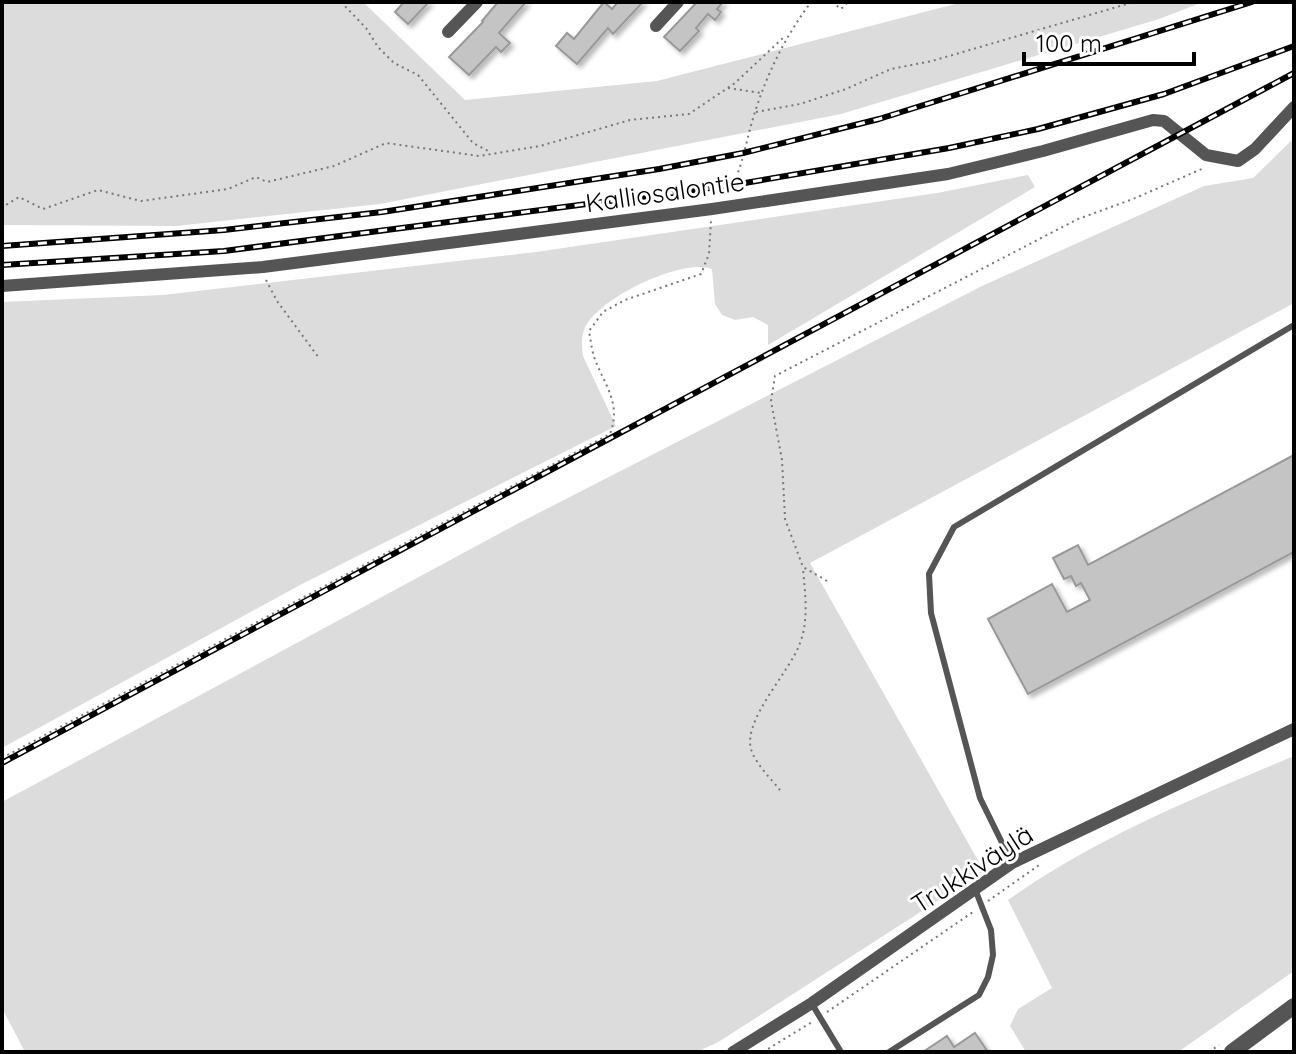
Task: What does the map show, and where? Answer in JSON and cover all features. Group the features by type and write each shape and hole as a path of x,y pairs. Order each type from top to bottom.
{"street":[{"path":"448,32 477,2"},
{"path":"656,26 678,2"},
{"path":"1223,159 1238,161 1255,149 1294,107"},
{"name":"Kalliosalontie","path":"2,286 263,267 712,209 948,174 1153,120 1164,121 1206,155 1223,159"},
{"name":"Trukkiväylä","path":"733,1052 812,1003 1012,863 1294,729"},
{"path":"1232,1052 1294,1006"}],"lane":[{"path":"1012,863 980,798 931,613 929,574 954,527 1294,325"},
{"path":"889,1052 979,995 988,977 993,955 991,930 975,889"},
{"path":"812,1003 841,1052"}],"path":[{"path":"341,2 394,63 418,75 473,143 492,154"},
{"path":"2,201 6,205 19,197 43,209 98,190 141,201 228,189 256,177 267,182 334,166 386,143 479,156 540,146 630,120 689,114 727,88 788,33 811,2"},
{"path":"832,2 841,9 848,2"},
{"path":"754,112 800,104 846,89 891,69 932,61 1134,2"},
{"path":"2,758 610,434 616,418 609,389 595,360 589,331 603,312 625,300 701,274 709,254 712,209 733,185 740,169 754,112 788,33"},
{"path":"727,88 762,93"},
{"path":"780,790 751,750 751,730 790,668 802,640 806,605 803,567 785,519 782,460 771,401 775,376 1078,219 1133,199 1223,159"},
{"path":"263,267 265,280 277,301 319,358"},
{"path":"803,567 827,581"},
{"path":"763,1052 821,1017 1051,857"}],"shaded area":[{"path":"2,2 363,2 465,100 657,81 963,2 1203,2 1159,19 841,114 380,204 176,226 2,225"},
{"path":"1294,138 1294,303 810,563 984,871 720,1041 697,1052 25,1052 2,1008 2,802 519,523 982,286 1204,186 1253,178"},
{"path":"1028,175 1035,187 768,345 768,325 753,317 735,320 722,315 715,304 712,269 681,269 641,283 591,318 582,340 583,356 616,426 300,585 2,748 2,302 163,295 536,252 937,193"},
{"path":"1294,756 1294,971 1178,1052 1026,1052 1010,1026 1018,1009 1052,988 1008,900 1111,838 1183,803"}],"building":[{"path":"404,2 429,2 408,24 395,12"},
{"path":"498,2 526,2 499,33 510,43 501,52 496,47 469,75 449,57"},
{"path":"604,2 612,9 618,2 643,2 613,34 608,28 577,64 556,46 567,33 574,39"},
{"path":"697,2 723,2 717,9 721,12 715,20 708,14 696,28 699,31 680,51 664,37"},
{"path":"1294,455 1294,552 1028,694 988,619 1052,584 1067,612 1090,600 1081,583 1076,586 1071,576 1064,579 1053,558 1078,545 1088,565"},
{"path":"975,1033 988,1052 923,1052 947,1036 954,1047"}],"railway":[{"path":"2,246 224,230 382,212 743,153 879,119 1252,2"},
{"path":"2,265 224,251 733,185 949,148 1038,129 1164,94 1294,46"},
{"path":"2,763 1294,73"}]}
